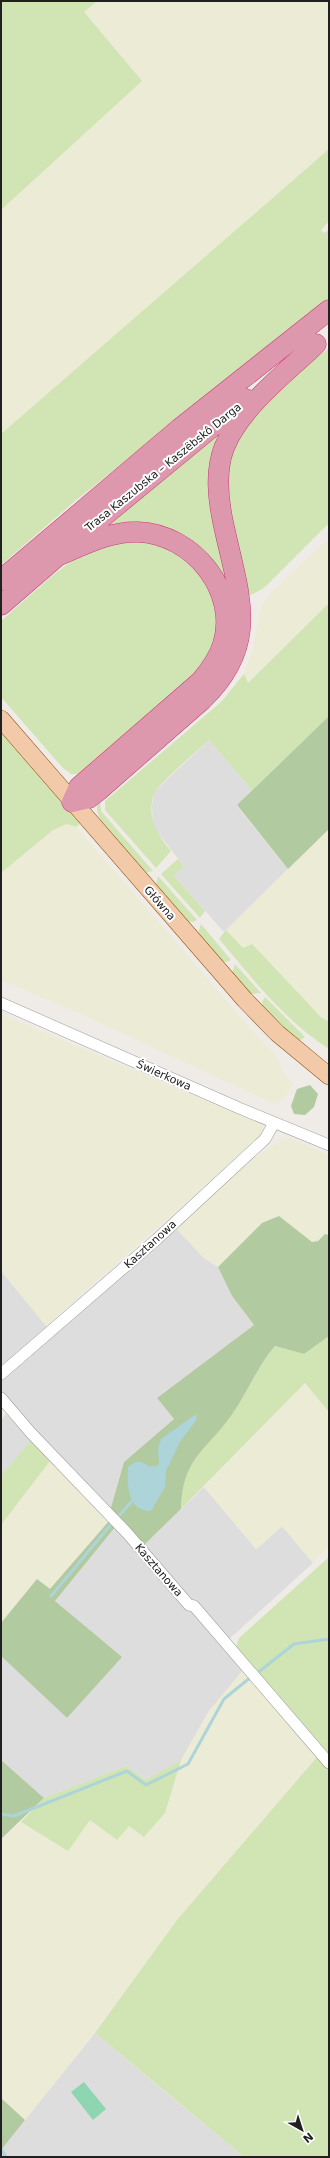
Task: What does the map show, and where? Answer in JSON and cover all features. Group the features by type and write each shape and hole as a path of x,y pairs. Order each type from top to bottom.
{"highway":[{"name":"Trasa Kaszubska – Kaszëbskô Darga","path":"1,580 179,430 329,310"},
{"name":"Trasa Kaszubska – Kaszëbskô Darga","path":"1,605 55,557 190,443 323,339"},
{"path":"72,802 89,798 98,791 213,690 230,666 240,640 242,616 218,495 220,463 230,435 238,423 253,405 323,339"},
{"path":"55,557 112,534 126,532 154,534 170,539 196,556 214,578 221,592 226,619 223,645 211,669 201,681 79,787 72,802"}],"main road":[{"name":"Główna","path":"1,719 245,1000 277,1033 329,1076"}],"street":[{"name":"Świerkowa","path":"1,1003 274,1123 329,1145"},
{"name":"Kasztanowa","path":"1,1374 168,1228 265,1139 274,1123"},
{"name":"Kasztanowa","path":"1,1398 31,1433 127,1533 189,1605 194,1606 329,1763"}],"shaded area":[{"path":"209,740 252,790 237,806 288,869 224,932 174,876 184,866 153,827 152,805 155,791"},
{"path":"174,1226 203,1257 218,1267 232,1296 254,1325 157,1398 174,1419 124,1462 110,1511 35,1432 1,1392 1,1378"},
{"path":"1,1271 50,1330 1,1371"},
{"path":"6,1414 31,1440 1,1476 1,1420"},
{"path":"204,1487 256,1549 282,1526 313,1563 227,1641 143,1546"},
{"path":"116,1526 244,1669 209,1711 181,1760 146,1780 126,1766 44,1798 1,1760 1,1656 67,1718 121,1657 55,1601"},
{"path":"95,2033 244,2157 1,2157 1,2150"}],"green space":[{"path":"1,1 97,1 84,12 142,81 1,210"},
{"path":"97,1 329,1 329,149 1,434 1,210 142,81 84,12"},
{"path":"329,149 329,221 321,230 324,233 329,230 329,299 75,501 1,565 1,434"},
{"path":"329,348 329,523 264,588 245,598 223,487 233,440 282,384"},
{"path":"226,427 220,444 236,611 222,661 209,561 104,528"},
{"path":"122,539 171,546 213,588 219,633 202,670 79,774 71,774 62,767 1,697 1,621 53,575 80,555"},
{"path":"329,540 329,603 247,683 244,674 253,650 260,609 266,598 321,545"},
{"path":"329,603 329,716 252,790 209,740 171,774 155,792 152,800 152,817 157,831 171,851 156,868 105,810 105,801 221,702 244,674 248,683"},
{"path":"329,716 329,829 288,869 237,805"},
{"path":"1,732 80,824 76,827 67,824 53,830 1,873"},
{"path":"100,798 101,811 153,871 145,873 100,819 97,808"},
{"path":"67,824 76,827 277,1057 284,1074 293,1084 284,1099 274,1104 85,1016 1,980 1,873 53,830"},
{"path":"329,829 329,1022 243,948 226,930"},
{"path":"178,859 184,866 174,876 205,911 200,918 161,874"},
{"path":"158,876 197,920 193,922 187,921 156,885"},
{"path":"201,924 231,960 226,962 221,961 198,933"},
{"path":"226,930 243,948 252,944 321,1017 329,1022 329,1049 298,1025 257,984 219,939"},
{"path":"235,964 261,993 251,994 232,973"},
{"path":"265,997 305,1037 299,1041 272,1018 262,1002"},
{"path":"1,1014 260,1124 264,1131 237,1157 46,1326 1,1271"},
{"path":"310,1085 318,1094 314,1107 305,1115 294,1114 291,1106 297,1089"},
{"path":"290,1138 329,1155 329,1231 318,1241 312,1242 262,1223 218,1267 203,1257 174,1226 256,1157 283,1139"},
{"path":"279,1216 312,1242 318,1241 325,1234 329,1235 329,1336 304,1354 275,1346 263,1362 233,1413 191,1465 186,1477 181,1509 143,1546 110,1511 124,1462 174,1419 157,1398 254,1325 232,1296 218,1267 262,1223"},
{"path":"329,1336 329,1412 305,1383 181,1509 186,1477 191,1465 233,1413 263,1362 275,1346 304,1354"},
{"path":"305,1383 329,1412 329,1547 313,1563 282,1526 257,1549 204,1487"},
{"path":"31,1440 50,1461 1,1525 1,1476"},
{"path":"50,1461 109,1521 50,1590 37,1579 1,1623 1,1525"},
{"path":"109,1521 116,1526 55,1601 122,1657 67,1718 1,1656 1,1623 37,1579 50,1589"},
{"path":"329,1557 329,1757 236,1647 239,1638"},
{"path":"244,1669 318,1756 177,1920 95,2033 25,2120 1,2098 1,1839 21,1822 68,1851 90,1820 116,1840 129,1826 144,1837 165,1813 181,1760 209,1711"},
{"path":"318,1756 329,1769 329,2157 244,2157 95,2033 177,1920"},
{"path":"1,1760 44,1798 1,1839"},
{"path":"181,1760 165,1813 144,1837 129,1826 117,1840 90,1820 68,1851 21,1822 44,1798 126,1766 146,1780"},
{"path":"84,2082 106,2109 93,2120 71,2092"},
{"path":"1,2098 25,2120 1,2150"}],"water":[{"path":"196,1414 197,1419 180,1442 166,1471 165,1487 151,1511 143,1510 137,1507 130,1496 128,1467 136,1462 144,1463 150,1467 159,1465 158,1449 161,1439"}],"waterway":[{"path":"117,1518 133,1500"},
{"path":"51,1596 113,1522"},
{"path":"256,1674 294,1644 329,1639"},
{"path":"1,1814 14,1816 127,1771 146,1785 188,1764 224,1699 251,1677"},
{"path":"1,2149 6,2157"}]}
